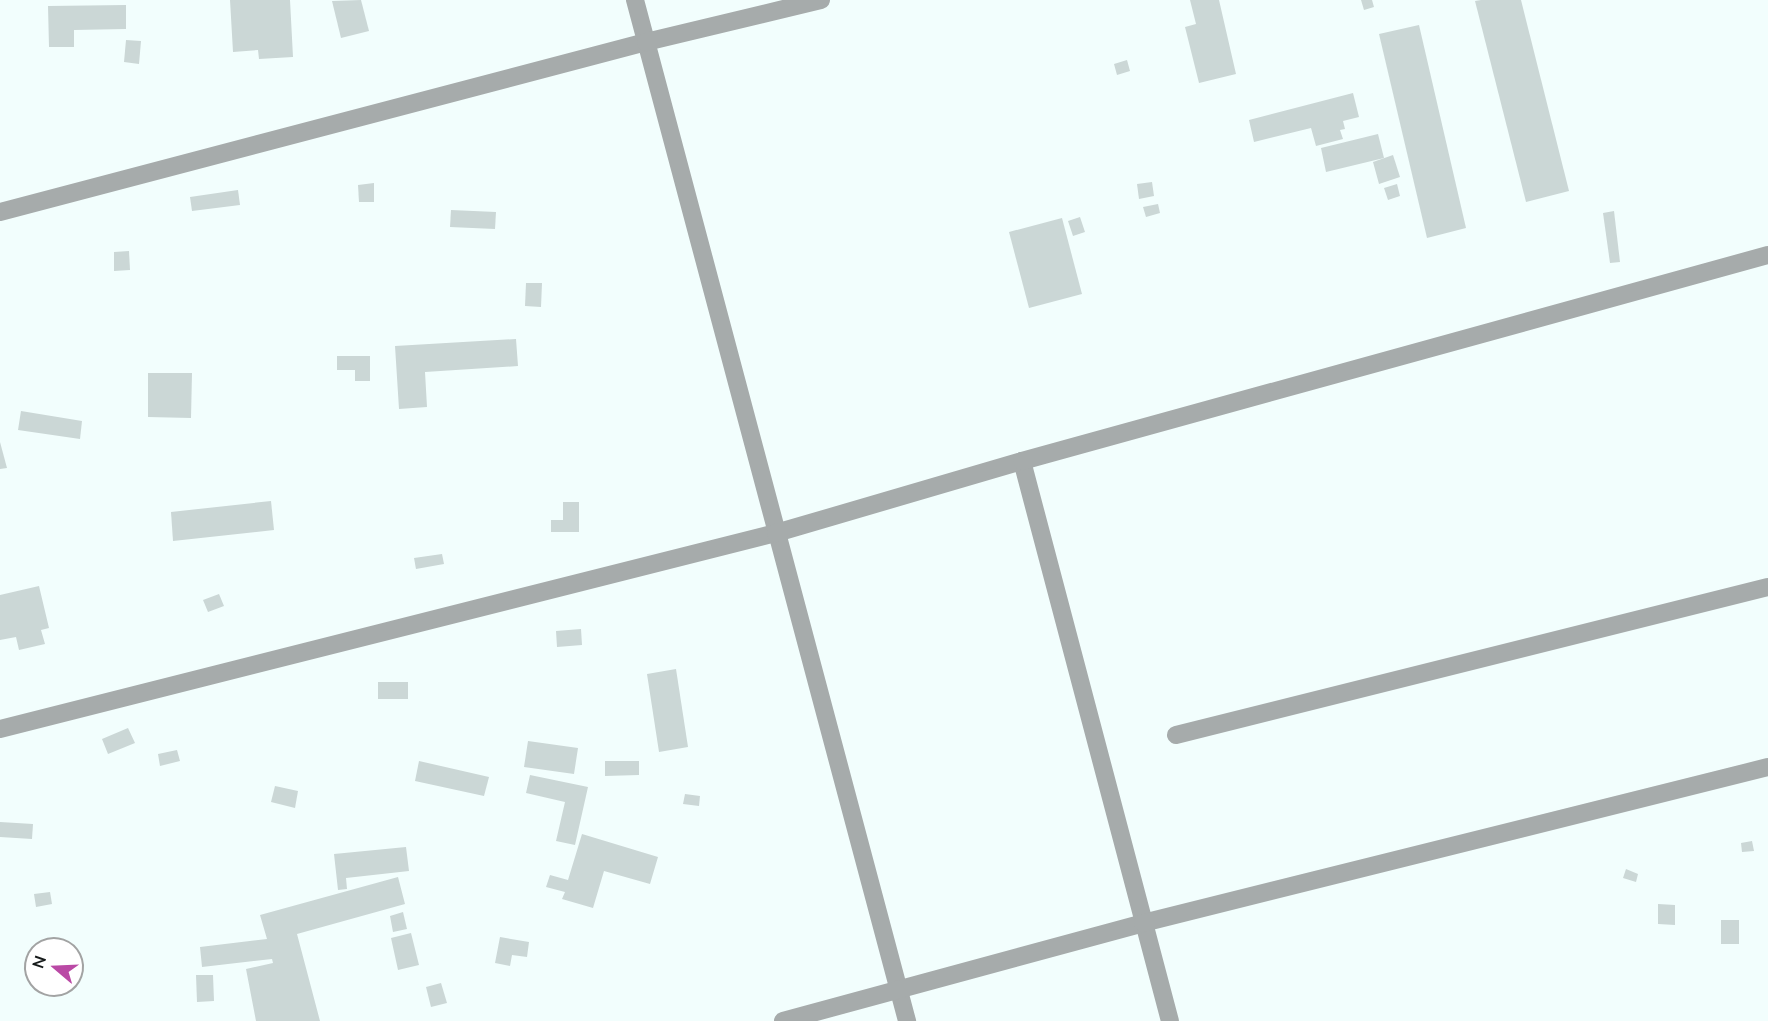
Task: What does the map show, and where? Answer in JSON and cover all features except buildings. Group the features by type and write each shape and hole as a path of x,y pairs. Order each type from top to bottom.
{"street":[{"path":"635,0 907,1021"},
{"path":"0,212 646,42 821,0"},
{"path":"0,729 776,533 1022,461 1768,255"},
{"path":"1022,461 1170,1021"},
{"path":"1176,735 1768,587"},
{"path":"783,1021 1143,923 1768,767"}]}
